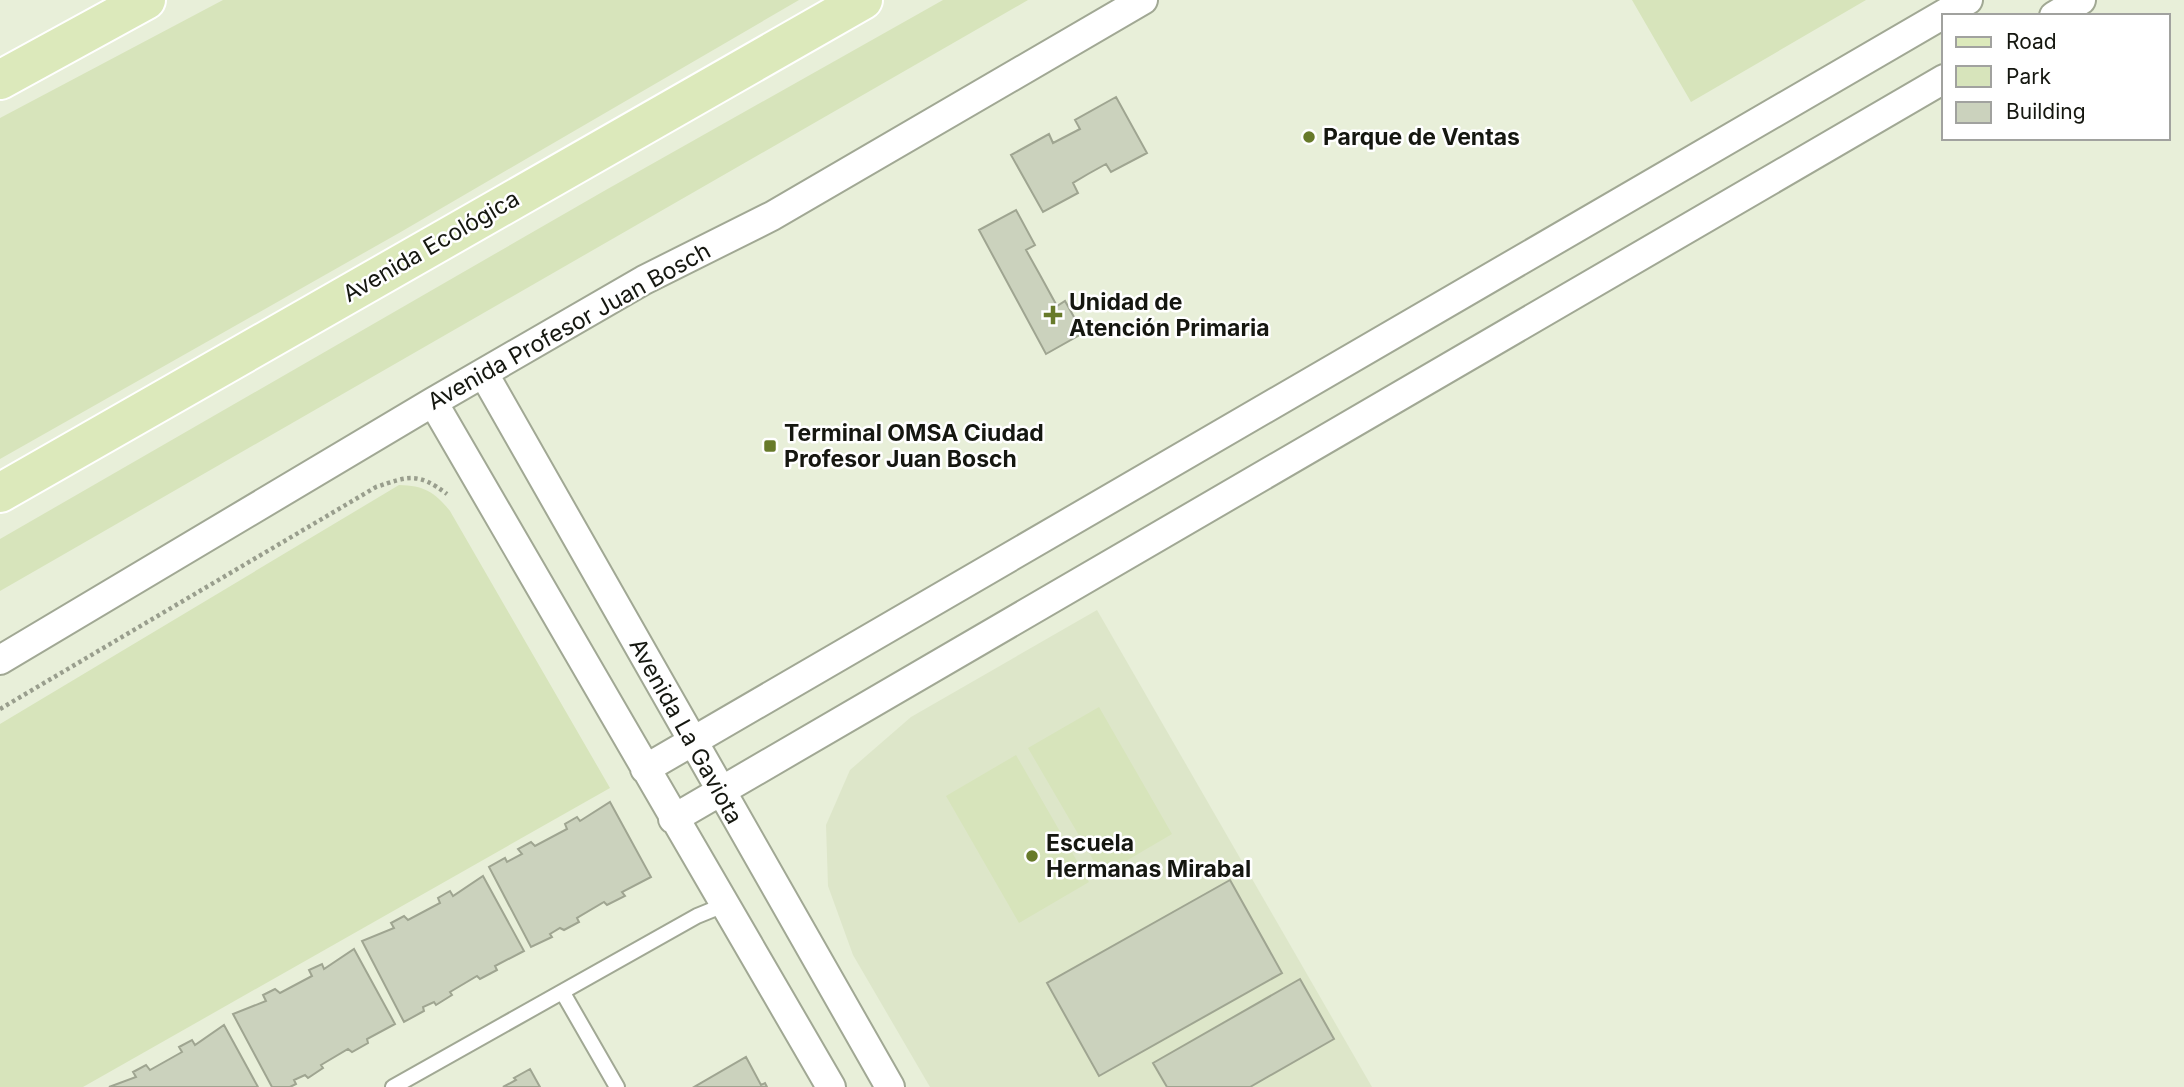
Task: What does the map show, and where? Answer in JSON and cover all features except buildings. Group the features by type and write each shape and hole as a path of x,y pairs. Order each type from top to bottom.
{"main road":[{"path":"0,80 146,0"},
{"name":"Avenida Ecológica","path":"0,493 863,0"}],"street":[{"name":"Avenida Profesor Juan Bosch","path":"0,660 433,402 644,280 772,216 1143,0"},
{"path":"1944,14 1968,0"},
{"path":"2057,14 2081,0"},
{"path":"645,769 1942,15"},
{"path":"673,819 1942,80"},
{"name":"Avenida La Gaviota","path":"484,374 719,791 890,1087"},
{"path":"433,402 831,1087"}],"lane":[{"path":"393,1087 697,916 724,905"},
{"path":"564,993 617,1087"}],"path":[{"path":"0,709 376,487 402,478 427,480 450,497"}],"shaded area":[{"name":"Escuela Hermanas Mirabal","path":"1097,610 1372,1087 930,1087 853,955 828,886 826,825 850,770 911,717"}],"green space":[{"path":"223,0 799,0 399,233 0,459 0,118"},
{"path":"943,0 1028,0 0,591 0,539 604,191"},
{"path":"1632,0 1866,0 1691,102"},
{"path":"399,485 428,491 450,511 610,788 83,1087 0,1087 0,724"},
{"path":"1099,707 1172,834 1102,875 1028,748"},
{"path":"1016,755 1089,882 1019,923 946,796"}],"place":[{"name":"Parque de Ventas","path":"1309,137"},
{"name":"Unidad de Atención Primaria","path":"1053,315"},
{"name":"Terminal OMSA Ciudad Profesor Juan Bosch","path":"770,446"},
{"name":"Escuela Hermanas Mirabal","path":"1032,856"}]}
